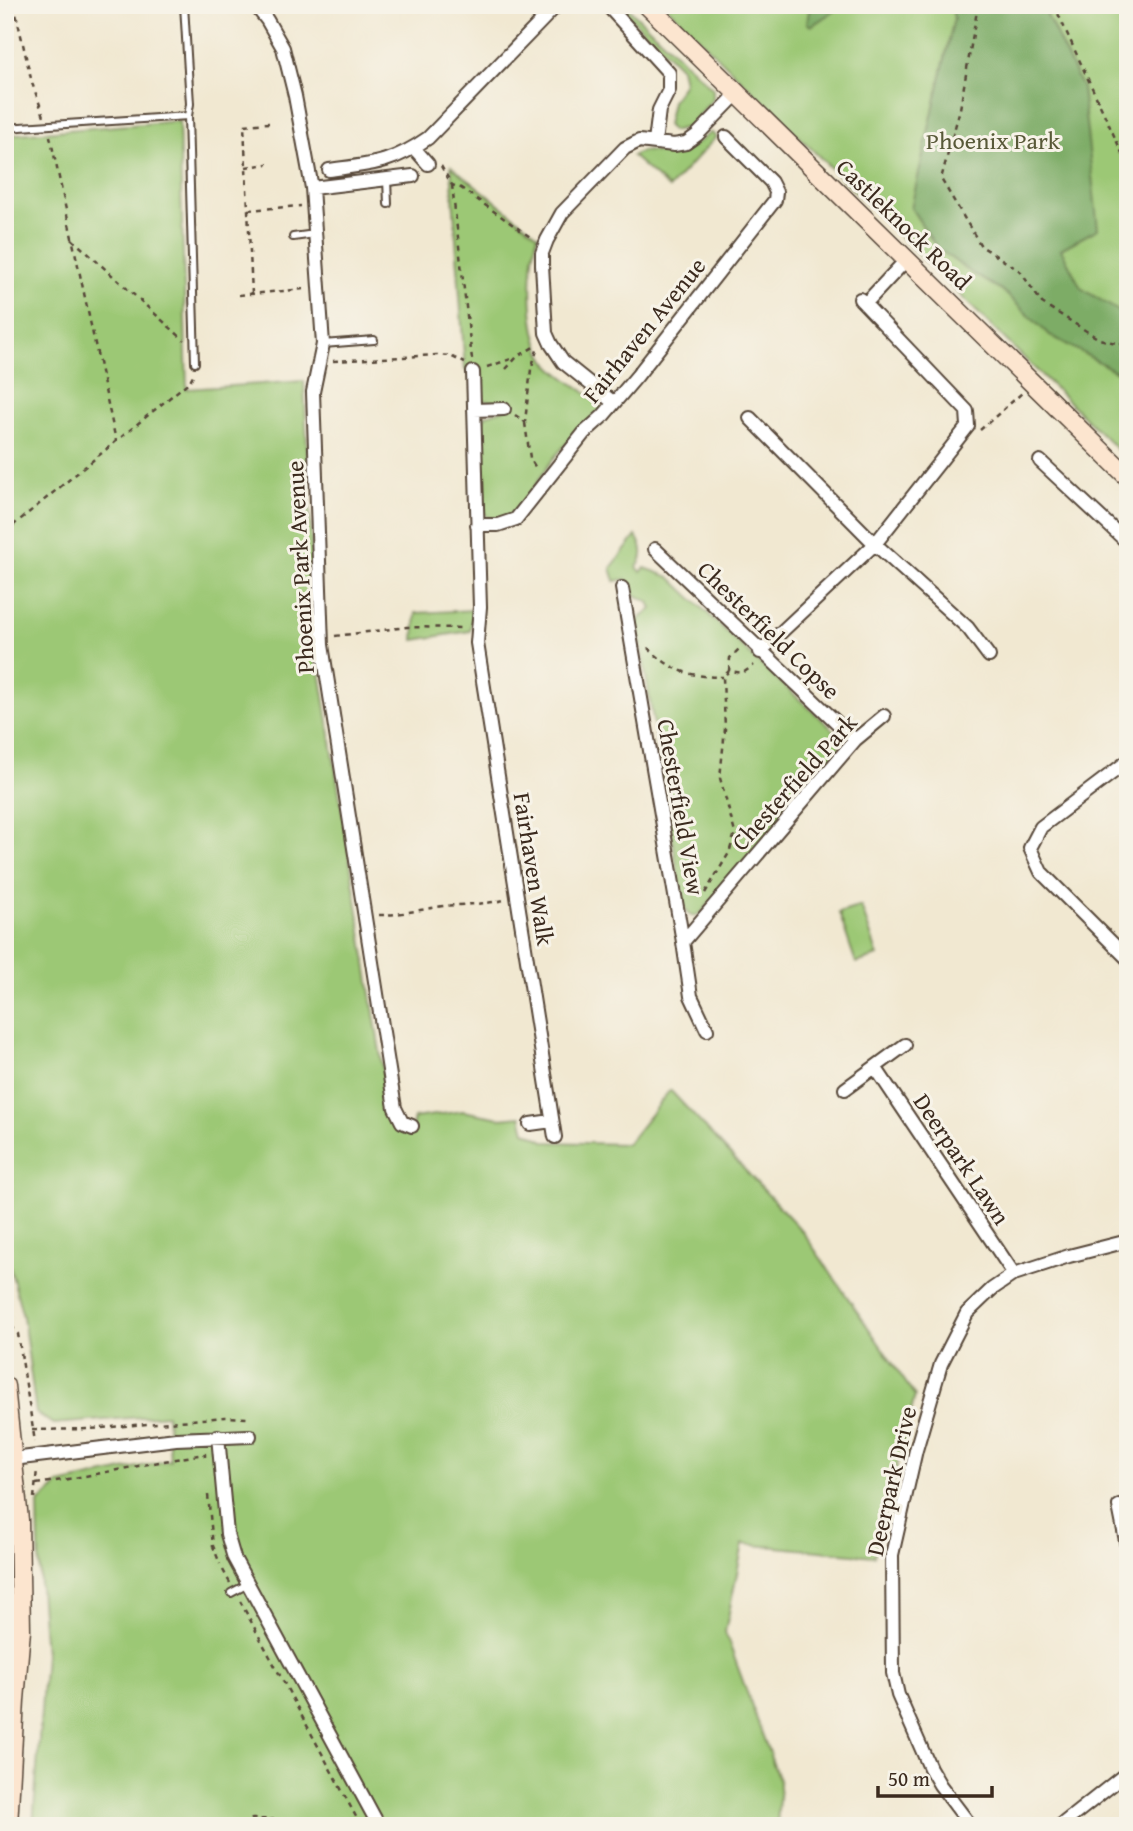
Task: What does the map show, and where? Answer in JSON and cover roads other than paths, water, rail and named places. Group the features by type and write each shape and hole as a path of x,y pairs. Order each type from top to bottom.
{"main road":[{"name":"Castleknock Road","path":"647,5 1128,477"},
{"path":"5,1386 19,1520 21,1630 8,1826"}],"street":[{"name":"Phoenix Park Avenue","path":"255,5 283,48 312,188 323,344 313,392 321,637 395,1108 402,1122 412,1126"},
{"path":"329,170 383,163 428,138 557,5"},
{"path":"607,5 665,66 669,74 669,90 659,110 655,142"},
{"path":"614,403 563,362 546,333 542,265 545,244 562,213 625,148 639,141 674,145 686,143 736,94"},
{"name":"Fairhaven Avenue","path":"477,525 498,525 516,519 584,433 614,403 775,200 776,192 771,182 726,137"},
{"path":"414,148 428,164"},
{"path":"312,188 413,176"},
{"path":"762,653 875,544 968,426 970,418 967,411 862,302 906,260"},
{"path":"473,371 477,525"},
{"path":"474,410 510,411"},
{"path":"750,418 875,544 968,628 989,656"},
{"path":"1041,461 1128,543"},
{"name":"Fairhaven Walk","path":"477,525 480,607 477,643 555,1137"},
{"name":"Chesterfield Copse","path":"654,549 855,740"},
{"name":"Chesterfield View","path":"622,588 691,996 707,1030"},
{"name":"Chesterfield Park","path":"683,942 855,740 884,716"},
{"path":"1128,761 1041,827 1030,848 1041,872 1128,959"},
{"path":"845,1089 905,1045"},
{"name":"Deerpark Lawn","path":"875,1067 1014,1274"},
{"path":"530,1124 552,1121"},
{"name":"Deerpark Drive","path":"971,1826 930,1768 898,1695 892,1663 892,1555 916,1450 941,1364 967,1313 992,1289 1014,1274 1128,1241"},
{"path":"218,1436 227,1534 234,1558 379,1826"},
{"path":"13,1459 218,1436 250,1436"},
{"path":"1119,1506 1128,1551"},
{"path":"1060,1826 1128,1772"}],"lane":[{"path":"184,5 190,104 188,116 195,363"},
{"path":"5,128 188,116"},
{"path":"387,179 388,205"},
{"path":"293,237 315,234"},
{"path":"323,344 374,340"},
{"path":"231,1593 248,1584"}],"park label":[{"name":"Phoenix Park","path":"993,140"}]}
